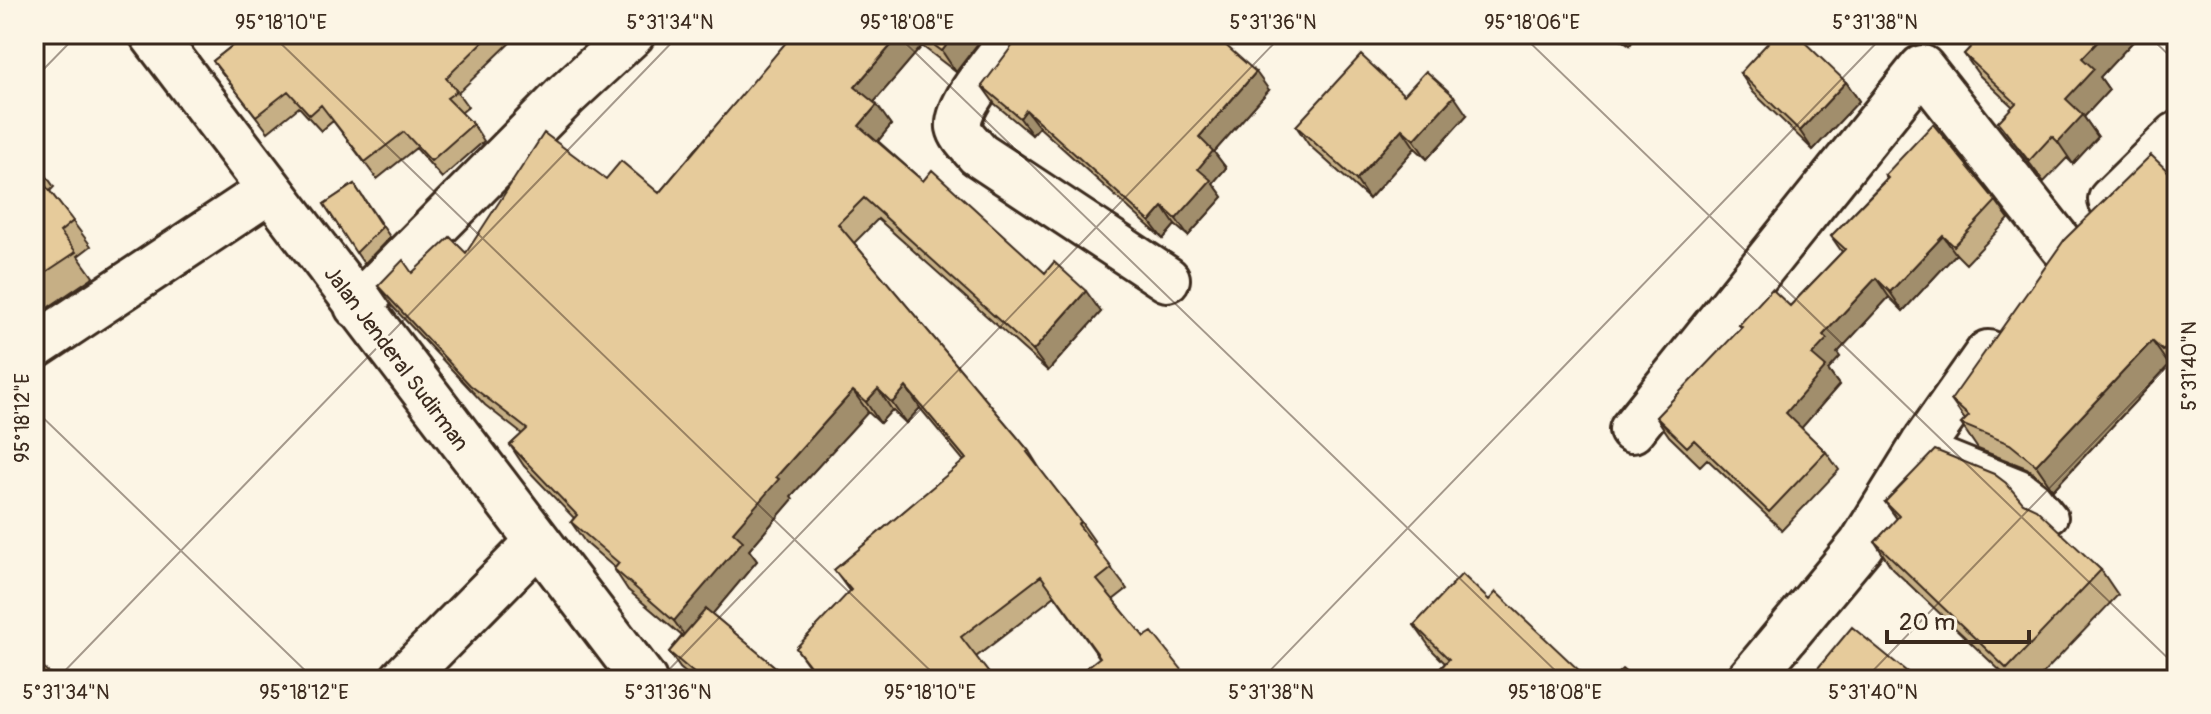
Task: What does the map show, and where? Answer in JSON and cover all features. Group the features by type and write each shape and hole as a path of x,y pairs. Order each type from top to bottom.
{"street":[{"name":"Jalan Jenderal Sudirman","path":"152,34 644,680"},
{"path":"357,306 566,95 632,34"},
{"path":"1016,34 966,103 959,126 964,137 978,154 1167,279"},
{"path":"1632,430 1922,68 2063,247"},
{"path":"2037,284 2063,247 2177,135"},
{"path":"34,347 270,190"},
{"path":"1749,680 1861,545 1923,445 2011,321"},
{"path":"402,680 538,542"}],"lane":[{"path":"1923,445 2020,484 2036,496 2053,517"}],"building":[{"path":"247,34 491,34 446,78 457,91 447,98 473,124 431,161 404,132 365,162 321,105 310,115 288,91 256,116 213,61"},
{"path":"793,34 901,34 855,87 877,105 859,126 923,181 932,170 1045,273 1054,262 1086,291 1033,351 864,198 838,224 1029,451 1081,522 1078,524 1112,568 1097,580 1144,637 1152,632 1190,680 1071,680 1100,657 1041,576 961,637 994,680 897,680 890,670 878,680 821,680 796,648 851,590 834,570 966,459 906,387 892,403 878,389 866,402 853,391 776,477 779,479 733,532 743,541 674,621 614,569 619,563 571,522 577,515 510,445 527,429 470,385 378,286 403,260 412,273 450,237 466,253 544,133 606,179 621,161 659,193"},
{"path":"919,34 955,34 942,51"},
{"path":"1030,34 1213,34 1256,72 1199,137 1213,151 1198,169 1211,180 1176,219 1163,207 1150,222 1026,110 1020,118 982,86 1019,37 1024,41"},
{"path":"1776,34 1796,34 1846,82 1800,131 1740,73"},
{"path":"1983,34 2105,34 2082,58 2094,69 2066,99 2083,115 2058,142 2052,136 2029,161 1998,122 2016,103 1964,54"},
{"path":"1361,55 1404,95 1426,71 1454,96 1414,140 1402,129 1356,180 1296,126"},
{"path":"1933,124 1996,201 1954,246 1943,236 1890,292 1876,278 1823,335 1827,339 1812,355 1826,367 1786,413 1826,452 1769,512 1694,440 1687,447 1656,417 1742,327 1739,325 1772,289 1790,306 1845,249 1831,236 1888,178 1885,175"},
{"path":"2151,155 2177,180 2177,336 2163,351 2152,341 2036,465 2010,444 1961,424 1969,416 1951,400 2065,239"},
{"path":"34,171 73,221 60,232 76,252 34,280"},
{"path":"354,184 382,227 356,253 324,204"},
{"path":"1935,450 1994,474 2101,570 2007,669 1875,542 1899,516 1885,502"},
{"path":"1462,574 1489,600 1496,592 1583,674 1578,680 1430,680 1449,659 1414,625"},
{"path":"706,609 791,680 702,680 669,652"},
{"path":"1852,627 1917,680 1808,680"},
{"path":"34,660 55,678 34,680"},
{"path":"1622,669 1635,680 1611,680"},
{"path":"2098,671 2103,680 2084,680"}]}
